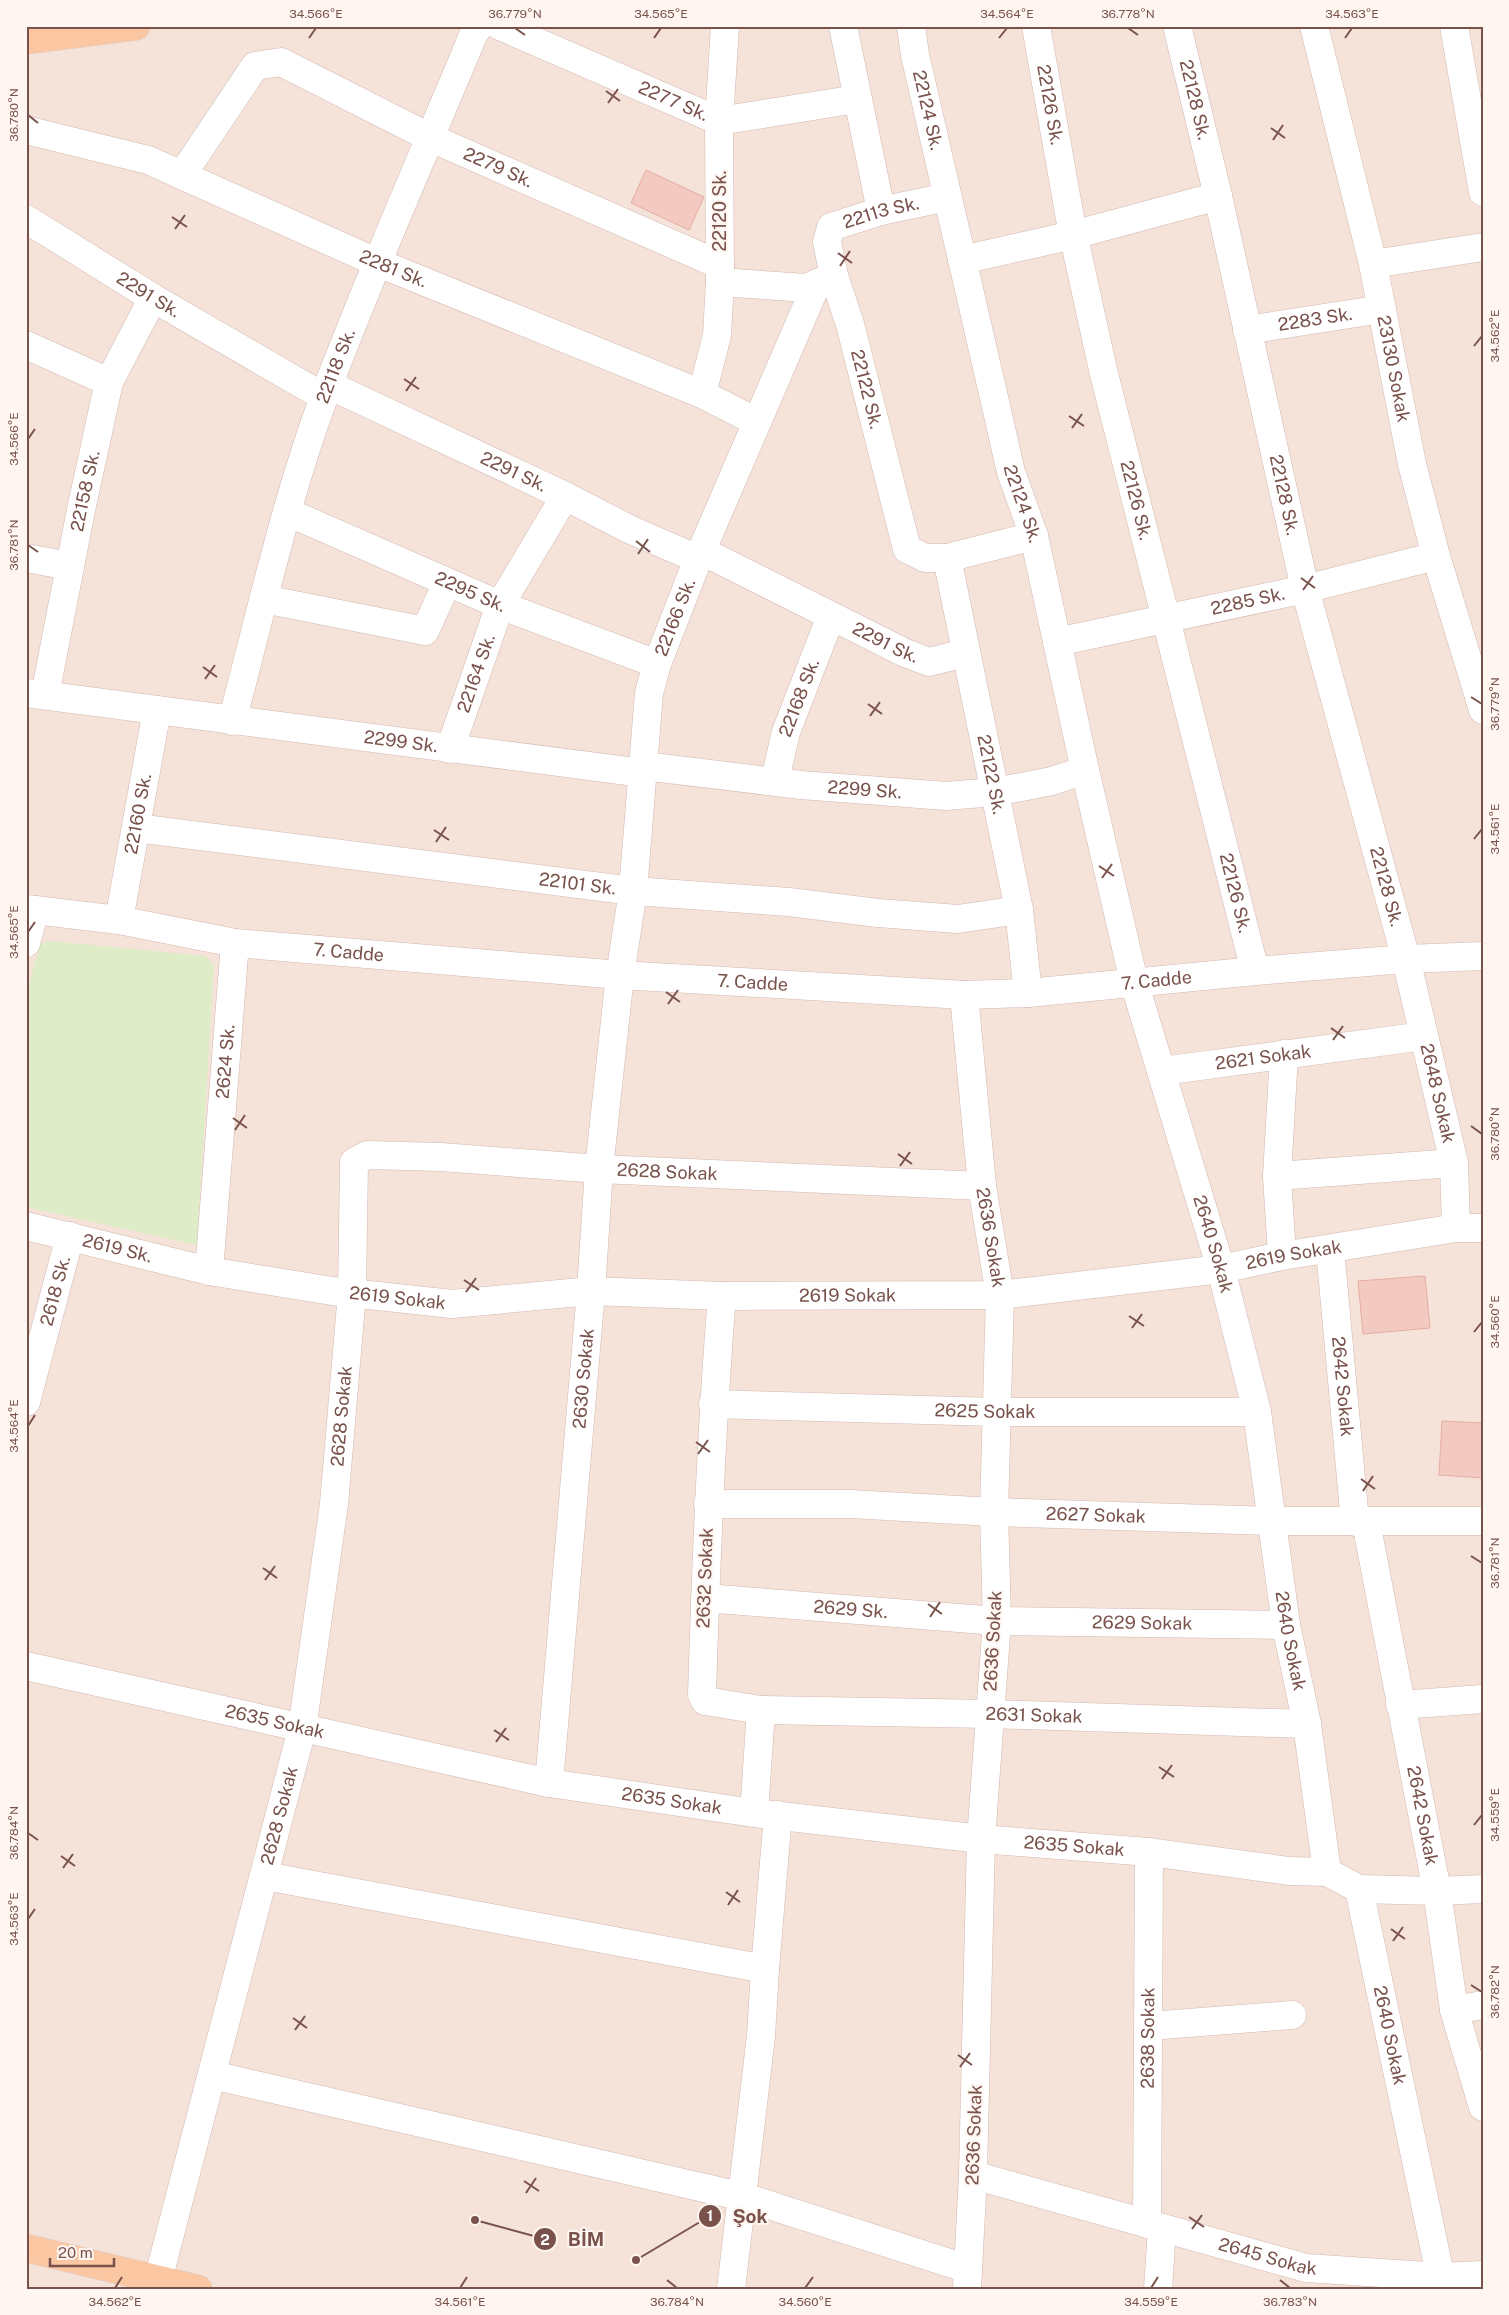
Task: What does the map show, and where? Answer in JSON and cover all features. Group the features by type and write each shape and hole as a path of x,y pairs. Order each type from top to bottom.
{"main road":[{"path":"26,40 136,26"},
{"path":"26,2248 198,2289"}],"street":[{"name":"22118 Sk.","path":"232,721 287,512 326,391 376,262 431,138 474,33 480,26"},
{"name":"2277 Sk.","path":"500,26 719,120 857,99"},
{"name":"22120 Sk.","path":"702,394 717,335 720,273 719,120 725,26"},
{"path":"843,26 881,211"},
{"name":"22124 Sk.","path":"911,26 915,55 1011,472 1034,536 1134,982"},
{"name":"22126 Sk.","path":"1036,26 1073,235 1106,383 1255,971"},
{"name":"22128 Sk.","path":"1177,26 1218,196 1305,589 1406,960"},
{"name":"23130 Sokak","path":"1314,26 1373,264 1412,464 1436,556 1483,710"},
{"path":"1454,26 1483,192"},
{"name":"2279 Sk.","path":"182,175 255,66 281,62 431,138 720,273"},
{"name":"2281 Sk.","path":"26,130 148,160 376,262 702,394 756,422"},
{"path":"962,260 1073,235 1218,196"},
{"name":"22113 Sk.","path":"825,279 827,242 831,227 881,211 947,197"},
{"name":"2291 Sk.","path":"26,220 31,221 153,298 326,391 565,496 631,530 700,555 903,652 929,662 965,653"},
{"path":"1373,264 1483,247"},
{"path":"720,273 806,288 825,279"},
{"name":"22166 Sk.","path":"620,975 633,891 649,693 657,664 756,422 825,279"},
{"name":"22122 Sk.","path":"825,279 850,324 907,549 925,558 947,558 1034,536"},
{"name":"22158 Sk.","path":"36,694 70,566 110,382 153,298"},
{"name":"2283 Sk.","path":"1247,330 1382,309"},
{"path":"26,344 110,382"},
{"name":"22164 Sk.","path":"450,750 500,605 565,496"},
{"name":"2295 Sk.","path":"287,512 446,583 657,664"},
{"name":"2285 Sk.","path":"1057,642 1305,589 1436,556"},
{"path":"26,558 70,566"},
{"name":"22122 Sk.","path":"947,558 965,653 1020,910 1028,993"},
{"path":"264,599 425,631 446,583"},
{"name":"22168 Sk.","path":"775,780 786,732 831,616"},
{"name":"2299 Sk.","path":"36,694 450,750 775,780 801,785 946,796 995,792 1052,781 1085,770"},
{"name":"22160 Sk.","path":"120,920 157,710"},
{"name":"22101 Sk.","path":"136,828 633,891 789,902 878,913 958,919 1020,910"},
{"path":"26,943 31,909"},
{"name":"7. Cadde","path":"31,909 120,920 235,943 620,975 964,994 1028,993 1255,971 1483,956"},
{"name":"2624 Sk.","path":"209,1271 235,943"},
{"name":"2648 Sokak","path":"1406,960 1470,1228"},
{"name":"2630 Sokak","path":"549,1783 591,1291 599,1169 620,975"},
{"name":"2640 Sokak","path":"1134,982 1222,1269 1257,1412 1286,1625 1307,1724 1327,1872"},
{"name":"2636 Sokak","path":"964,994 982,1186 1000,1295 994,1512 998,1621 981,1839 974,2175 967,2279"},
{"name":"2621 Sokak","path":"1162,1071 1424,1036"},
{"path":"1282,1256 1277,1176 1284,1054"},
{"name":"2628 Sokak","path":"158,2280 302,1729 334,1504 352,1293 354,1162 367,1155 599,1169 982,1186"},
{"path":"1277,1176 1454,1162"},
{"name":"2619 Sk.","path":"26,1226 209,1271"},
{"name":"2619 Sokak","path":"209,1271 352,1293 452,1304 591,1291 722,1296 1000,1295 1222,1269 1282,1256 1470,1228"},
{"name":"2618 Sk.","path":"26,1402 70,1236"},
{"name":"2642 Sokak","path":"1330,1249 1360,1522 1400,1705 1437,1891 1454,2010 1482,2101"},
{"name":"2632 Sokak","path":"722,1296 713,1404 702,1695 706,1701 761,1710"},
{"name":"2625 Sokak","path":"713,1404 996,1412 1257,1412"},
{"name":"2627 Sokak","path":"708,1504 850,1504 994,1512 1272,1521 1483,1521"},
{"name":"2629 Sk.","path":"705,1598 998,1621"},
{"name":"2629 Sokak","path":"998,1621 1286,1625"},
{"name":"2635 Sokak","path":"26,1666 549,1783 766,1814 981,1839 1149,1852 1289,1871 1327,1872"},
{"path":"1400,1705 1483,1699"},
{"path":"731,2289 744,2197 761,2036 765,1969 766,1814 761,1710"},
{"name":"2631 Sokak","path":"761,1710 990,1714 1307,1724"},
{"name":"2638 Sokak","path":"1149,1852 1149,2026 1154,2226 1158,2289"},
{"path":"1327,1872 1360,1889 1437,1891 1483,1889"},
{"path":"265,1876 765,1969"},
{"name":"2640 Sokak","path":"1360,1889 1442,2283"},
{"path":"1454,2010 1483,2005"},
{"path":"1149,2026 1292,2015"},
{"path":"212,2075 744,2197 967,2279"},
{"name":"2645 Sokak","path":"974,2175 1306,2268 1442,2283 1483,2275"}],"shaded area":[{"path":"26,26 1483,26 1483,2289 26,2289"}],"green space":[{"path":"51,941 205,956 214,965 197,1245 26,1207 26,996 40,944"}],"building":[{"path":"646,170 704,197 689,230 631,203"},
{"path":"1425,1276 1430,1328 1363,1334 1358,1281"},
{"path":"1442,1421 1483,1423 1483,1478 1439,1475"}],"place":[{"name":"BİM","path":"475,2220"},
{"name":"Şok","path":"636,2260"}]}
